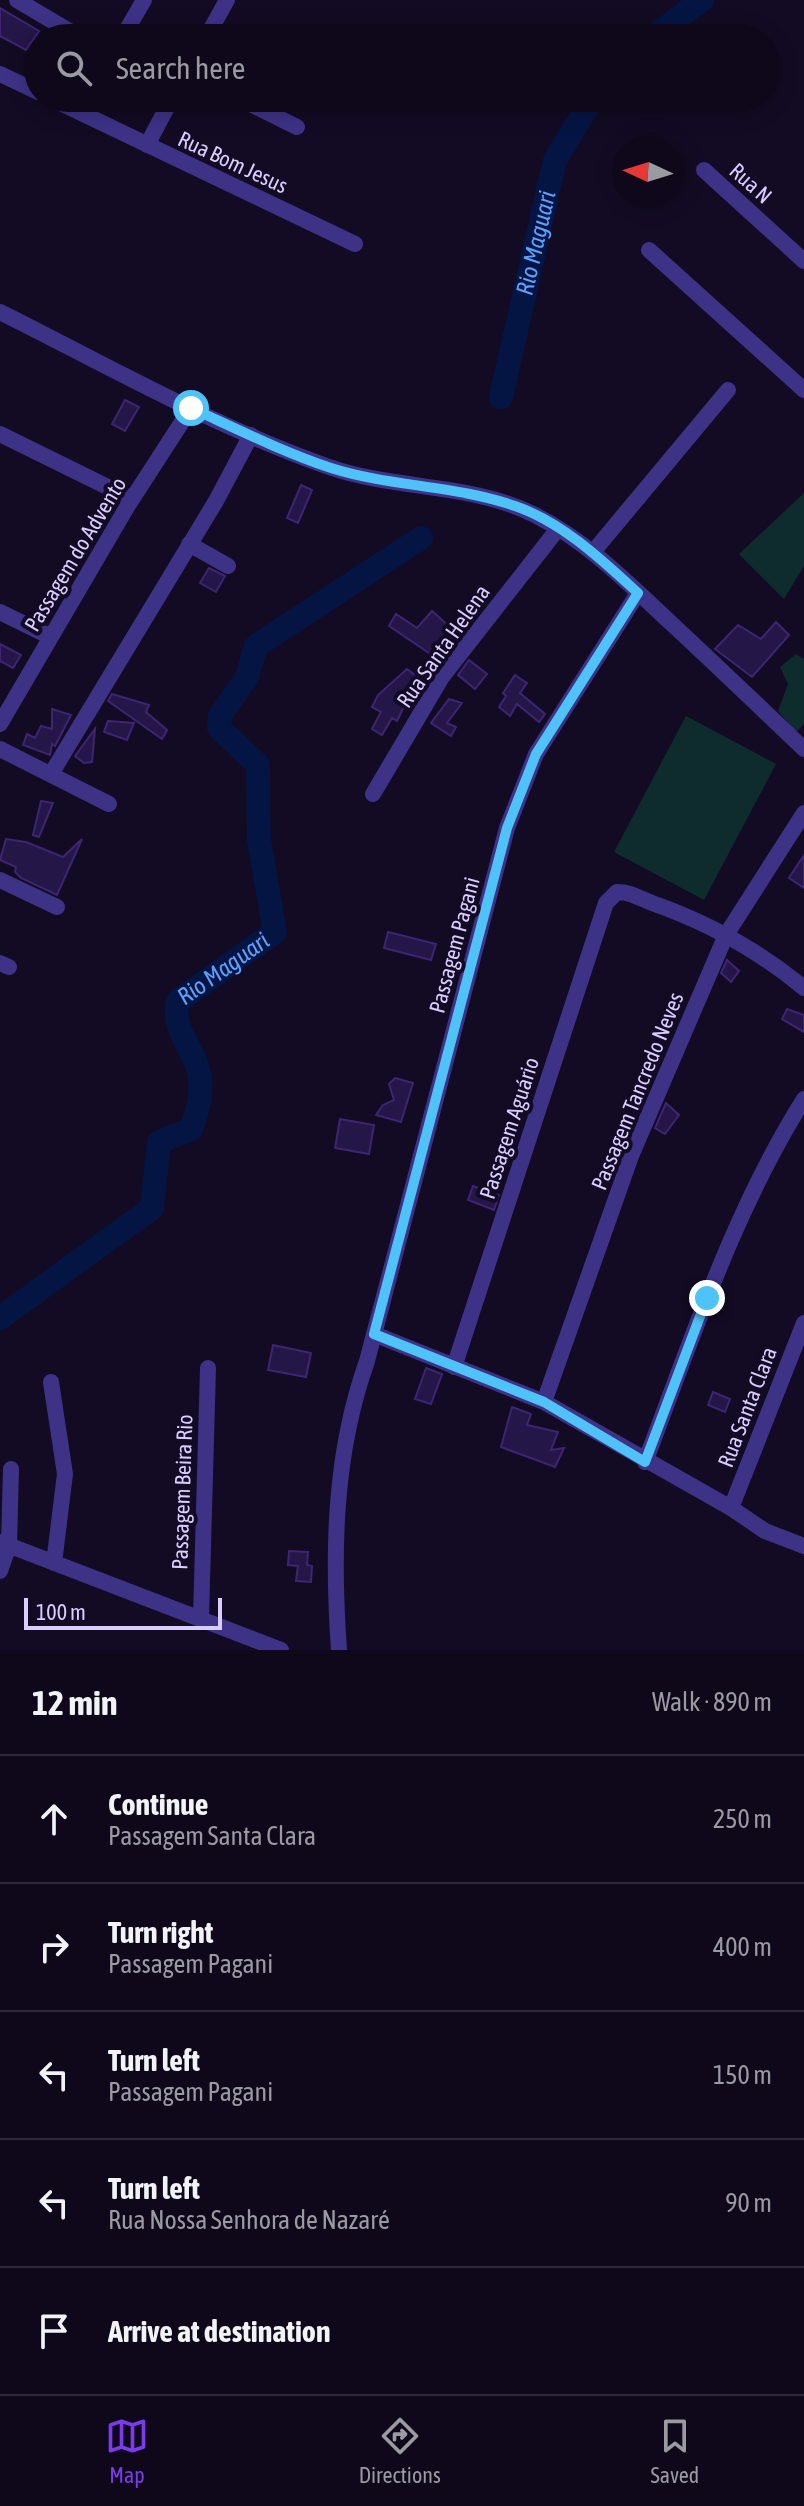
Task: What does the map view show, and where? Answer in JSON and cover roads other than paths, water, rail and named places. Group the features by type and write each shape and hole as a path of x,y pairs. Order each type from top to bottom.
{"street":[{"path":"17,0 57,24"},
{"path":"130,24 144,0"},
{"path":"214,24 227,0"},
{"path":"0,74 24,85"},
{"name":"Rua Bom Jesus","path":"79,112 355,244"},
{"path":"147,145 165,112"},
{"path":"266,112 297,127"},
{"name":"Rua N","path":"704,170 804,261"},
{"path":"649,250 804,390"},
{"path":"0,312 191,408 330,467 379,481 451,491 514,506 593,552 804,749"},
{"path":"593,552 728,390"},
{"name":"Passagem do Advento","path":"0,724 132,499 191,408"},
{"path":"0,434 132,499"},
{"path":"51,774 251,435"},
{"name":"Rua Santa Helena","path":"373,794 442,677 557,530"},
{"path":"189,544 228,566"},
{"name":"Passagem Pagani","path":"339,1650 334,1588 340,1476 347,1425 374,1334 507,828 542,744 638,593"},
{"path":"0,612 51,637"},
{"path":"0,749 109,804"},
{"name":"Passagem Tancredo Neves","path":"544,1402 631,1156 726,935 804,813"},
{"path":"0,880 57,907"},
{"name":"Passagem Aguário","path":"454,1367 606,903 617,892 629,892 726,935"},
{"path":"726,935 762,954 804,988"},
{"path":"645,1462 707,1298 779,1138 804,1099"},
{"name":"Rua Santa Clara","path":"731,1508 804,1323"},
{"path":"374,1334 544,1402 731,1508 765,1531 804,1546"},
{"name":"Passagem Beira Rio","path":"201,1617 208,1368"},
{"path":"51,1382 65,1474 54,1563"},
{"path":"0,1571 11,1469"},
{"path":"5,1544 281,1650"}],"waterway":[{"name":"Rio Maguari","path":"670,24 702,0"},
{"name":"Rio Maguari","path":"501,397 555,160 584,112"},
{"name":"Rio Maguari","path":"0,1318 152,1208 159,1142 191,1129 200,1094 196,1063 177,1021 178,1001 275,932 259,841 258,765 219,728 220,716 247,677 256,646 421,538"}]}
